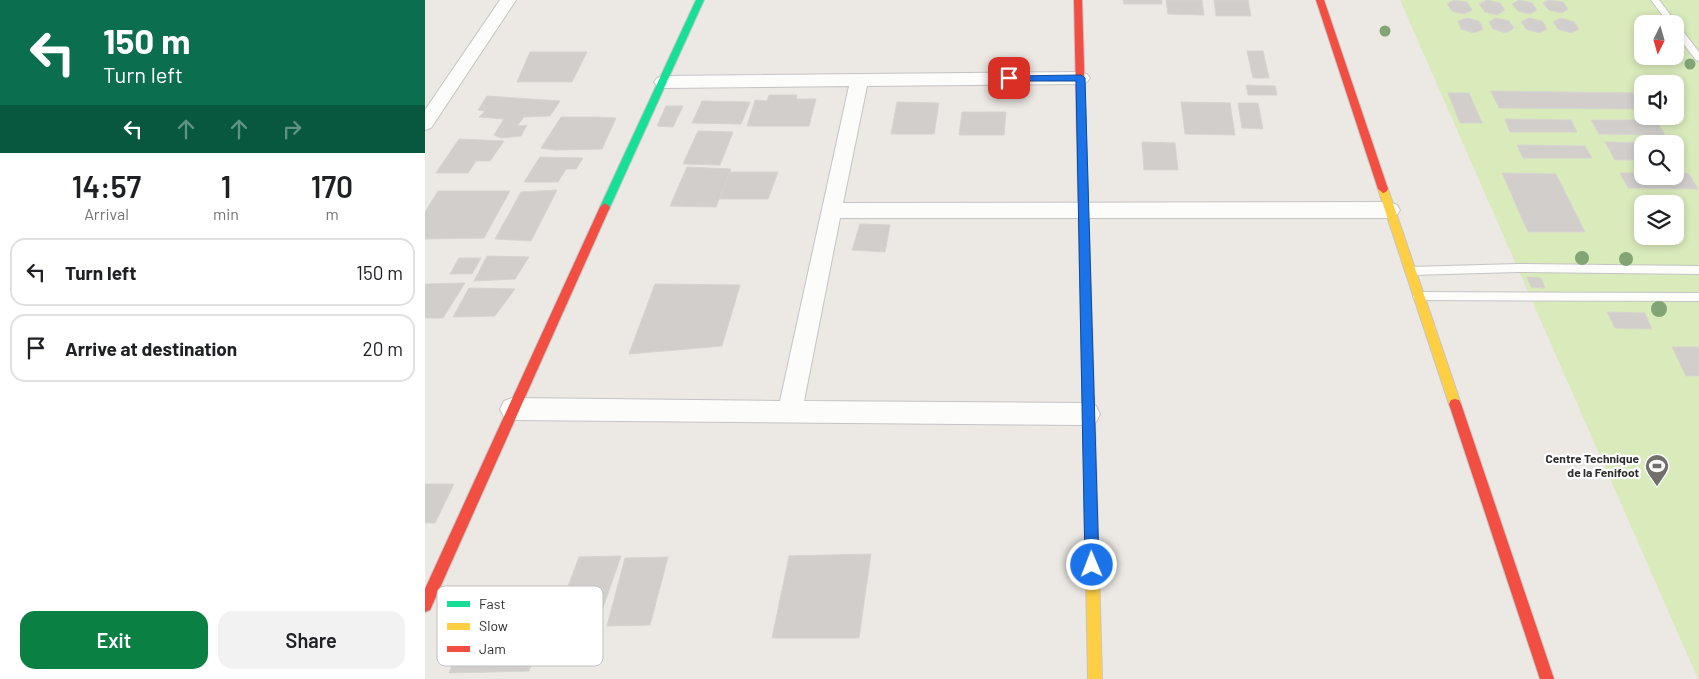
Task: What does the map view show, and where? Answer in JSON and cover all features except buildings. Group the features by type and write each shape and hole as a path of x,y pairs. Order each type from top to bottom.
{"street":[{"path":"425,123 508,0"},
{"path":"425,605 512,409 700,0"},
{"path":"1078,0 1095,679"},
{"path":"1319,0 1547,679"},
{"path":"663,82 1081,78"},
{"path":"790,412 859,80"},
{"path":"831,211 1390,210"},
{"path":"512,409 1088,414"}],"lane":[{"path":"1655,0 1666,15"},
{"path":"1684,38 1699,58"},
{"path":"1410,271 1518,268 1699,270"},
{"path":"1419,296 1699,297"}],"green space":[{"name":"Centre Technique de la Fenifoot","path":"1400,0 1699,0 1698,679"}],"traffic: fast":[{"path":"605,207 700,0"}],"traffic: slow":[{"path":"1383,189 1455,404"},
{"path":"1089,425 1095,679"}],"traffic: jam":[{"path":"1078,0 1089,425"},
{"path":"1320,0 1383,189"},
{"path":"425,605 605,207"},
{"path":"1455,404 1547,679"}],"place":[{"name":"Centre Technique de la Fenifoot","path":"1657,487"}],"route":[{"path":"1009,78 1081,78 1092,565"}]}
